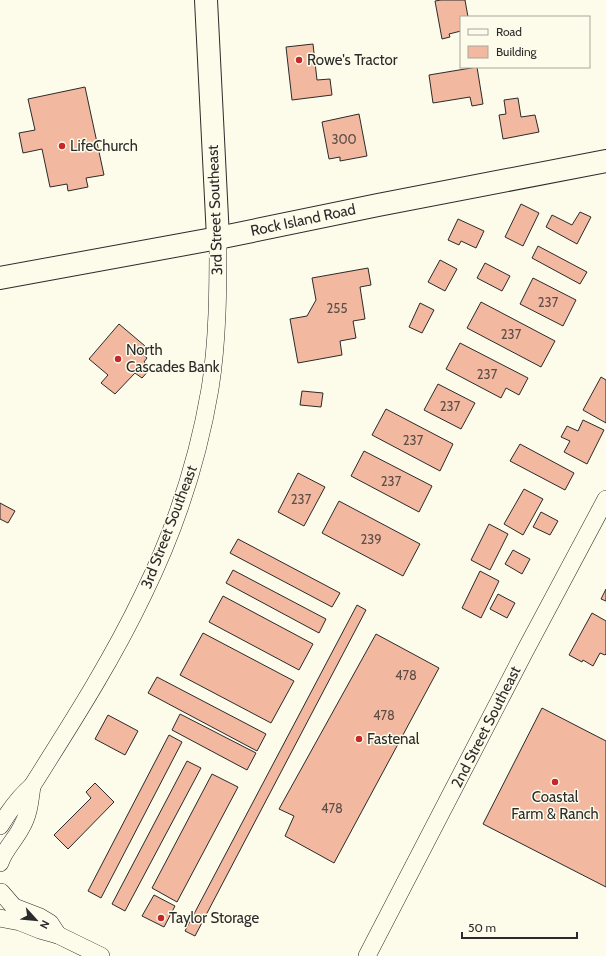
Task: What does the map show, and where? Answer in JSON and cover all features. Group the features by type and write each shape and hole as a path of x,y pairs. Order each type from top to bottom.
{"main road":[{"name":"3rd Street Southeast","path":"206,0 218,238"},
{"name":"Rock Island Road","path":"0,278 218,238 378,205 606,161"}],"street":[{"name":"3rd Street Southeast","path":"0,826 10,809 32,786 94,685 126,629 156,566 178,512 197,452 210,388 217,318 218,238"},
{"name":"2nd Street Southeast","path":"368,956 519,664 605,505"},
{"name":"3rd Street Southeast","path":"0,863 8,847 22,826 28,812 32,786"},
{"path":"0,892 14,907 40,917 50,923 58,935"},
{"path":"0,918 20,922 58,935 101,956"}],"building":[{"path":"465,0 468,16 460,16 460,31 449,34 450,37 442,39 435,1"},
{"path":"313,44 317,80 330,79 332,95 292,100 286,47"},
{"path":"477,68 483,104 472,106 470,97 433,103 429,75"},
{"path":"85,87 104,175 86,178 88,187 68,191 67,184 50,187 42,149 23,153 19,133 35,130 28,99"},
{"path":"518,98 521,117 535,115 539,132 503,139 499,115 506,114 504,100"},
{"path":"359,114 367,156 340,161 340,157 329,159 322,122"},
{"path":"521,204 539,213 523,246 505,237"},
{"path":"580,212 591,217 577,244 546,227 552,215 572,225"},
{"path":"458,219 484,231 476,248 461,241 459,245 448,240"},
{"path":"538,246 587,272 580,284 532,258"},
{"path":"440,260 457,269 445,291 428,282"},
{"path":"485,263 510,276 502,291 477,278"},
{"path":"368,268 371,285 360,287 365,319 353,321 356,338 340,341 342,355 298,363 290,319 307,316 316,300 312,278"},
{"path":"533,278 576,300 563,326 520,304"},
{"path":"481,302 555,341 541,367 467,328"},
{"path":"420,303 434,310 422,333 409,327"},
{"name":"North Cascades Bank","path":"119,324 145,346 140,352 147,358 144,362 151,368 142,378 135,373 115,394 101,383 108,375 89,359"},
{"path":"460,343 528,378 519,395 506,388 501,398 446,369"},
{"path":"601,377 606,380 606,423 583,410"},
{"path":"438,384 475,403 461,429 424,410"},
{"path":"302,391 323,393 321,407 300,405"},
{"path":"386,409 453,444 440,471 372,435"},
{"path":"583,420 604,430 587,464 564,452 570,441 561,437 567,426 578,431"},
{"path":"520,444 574,473 565,490 510,461"},
{"path":"364,451 432,486 419,512 351,476"},
{"path":"298,473 325,487 304,526 278,512"},
{"path":"524,489 543,499 523,535 504,524"},
{"path":"339,501 420,544 403,576 322,533"},
{"path":"0,503 15,511 8,523 0,519"},
{"path":"541,512 558,521 550,535 533,527"},
{"path":"489,524 508,534 490,570 471,560"},
{"path":"238,539 340,593 332,607 230,553"},
{"path":"513,550 530,559 522,574 505,564"},
{"path":"233,570 326,619 319,633 226,583"},
{"path":"480,571 499,581 481,618 462,608"},
{"path":"606,589 606,601 601,599"},
{"path":"498,594 515,603 507,618 490,609"},
{"path":"223,596 313,644 299,670 209,622"},
{"path":"357,605 366,610 195,936 185,931"},
{"path":"592,613 606,621 606,654 600,653 593,666 583,660 582,662 569,655"},
{"path":"203,633 294,681 271,723 180,675"},
{"name":"Fastenal","path":"376,634 439,668 334,863 285,836 294,816 279,809"},
{"path":"157,677 266,734 257,751 148,693"},
{"name":"Coastal Farm & Ranch","path":"542,708 606,741 606,887 483,824"},
{"path":"180,714 256,753 247,770 172,730"},
{"path":"108,715 138,731 125,755 95,739"},
{"path":"169,735 182,742 101,898 88,891"},
{"path":"187,761 201,768 125,911 112,904"},
{"path":"212,774 238,787 177,902 152,888"},
{"path":"95,783 114,802 68,849 54,835 91,798 86,792"},
{"path":"154,895 175,906 164,927 142,916"}],"place":[{"name":"Rowe's Tractor","path":"299,60"},
{"name":"LifeChurch","path":"62,146"},
{"name":"North Cascades Bank","path":"118,359"},
{"name":"Fastenal","path":"359,739"},
{"name":"Coastal Farm & Ranch","path":"555,782"},
{"name":"Taylor Storage","path":"161,918"}]}
